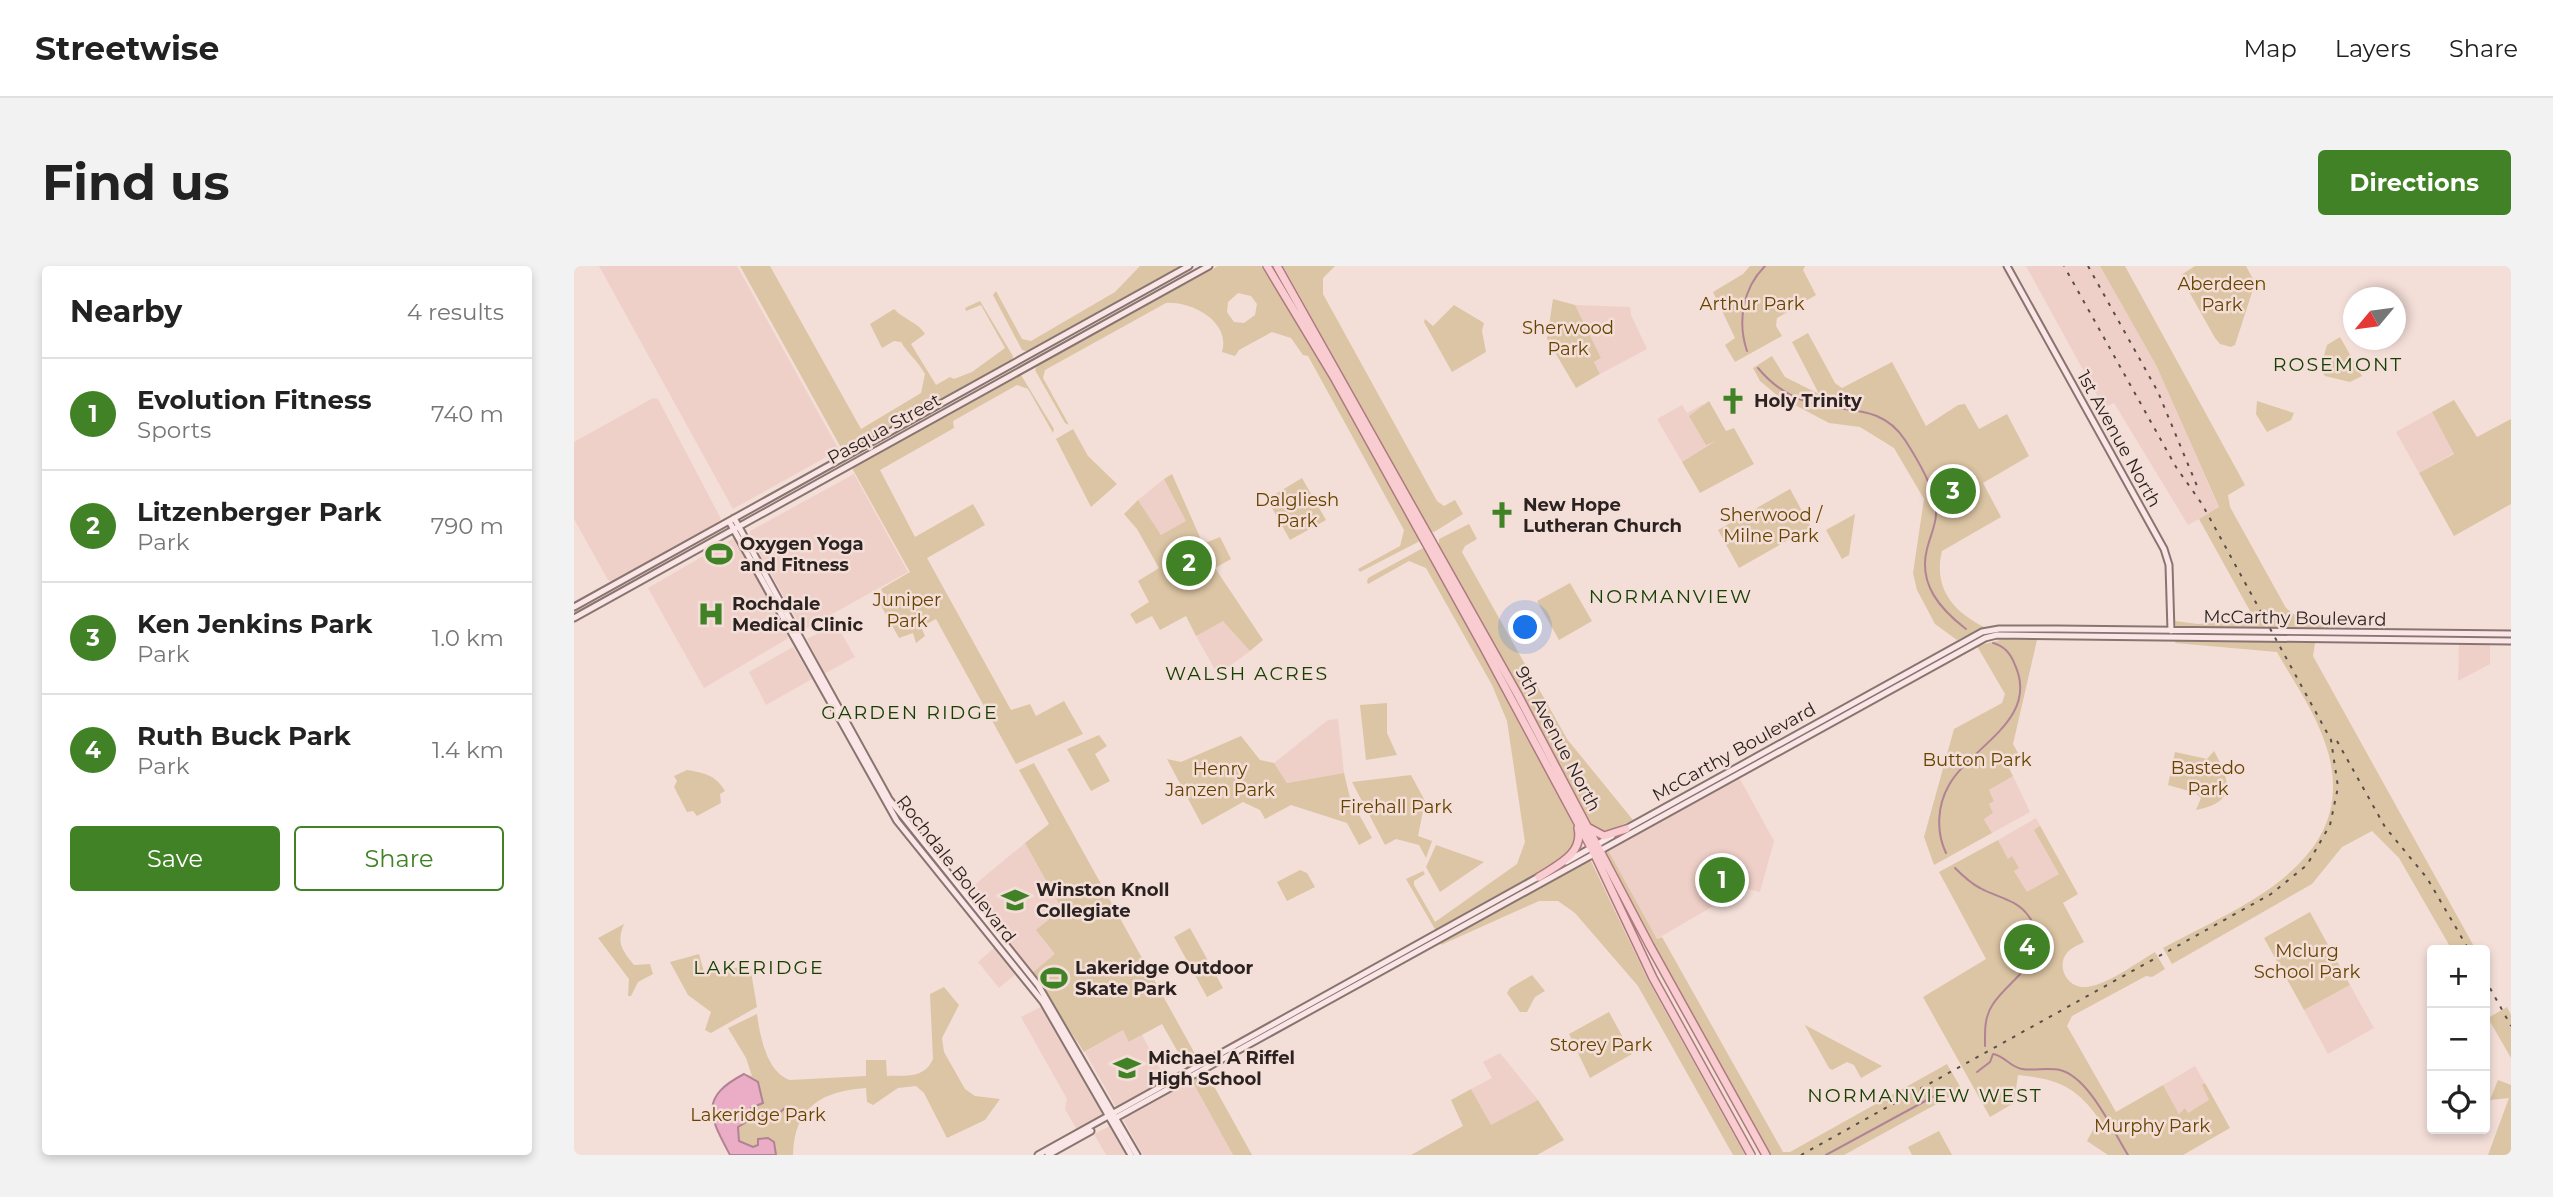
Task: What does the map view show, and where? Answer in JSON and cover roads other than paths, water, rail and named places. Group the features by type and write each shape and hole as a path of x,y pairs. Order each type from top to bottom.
{"main road":[{"name":"Pasqua Street","path":"574,607 1189,266"},
{"name":"Pasqua Street","path":"574,618 1209,266"},
{"name":"9th Avenue North","path":"1267,266 1349,403 1766,1155"},
{"name":"9th Avenue North","path":"1276,266 1291,288 1518,695 1580,822"},
{"name":"1st Avenue North","path":"2007,266 2164,549 2169,565 2171,633"},
{"path":"836,472 839,464 855,452"},
{"path":"747,543 745,530 758,515"},
{"name":"Rochdale Boulevard","path":"731,520 747,543 889,799 1038,985 1112,1116 1130,1155"},
{"name":"Rochdale Boulevard","path":"736,528 762,582 897,821 1036,993 1137,1155"},
{"path":"762,582 772,588"},
{"name":"McCarthy Boulevard","path":"1038,1155 1595,849 1644,818 1977,634 1999,629 2511,640"},
{"name":"McCarthy Boulevard","path":"1112,1116 1539,877 1640,829 1985,638 2010,635 2171,633 2511,634"},
{"path":"1640,829 1644,818"},
{"path":"1580,822 1600,836 1626,829"},
{"path":"1539,877 1576,850 1580,822"},
{"name":"9th Avenue North","path":"1595,849 1653,978 1751,1155"},
{"path":"1048,1155 1091,1131"}],"waterway":[{"path":"1747,351 1742,328 1744,306 1752,284 1765,266"},
{"path":"1758,368 1770,381 1791,395 1815,404 1876,416 1896,429 1905,440 1927,478 1935,502 1935,520 1925,562 1929,584 1940,604 1966,629"},
{"path":"1946,853 1939,828 1945,793 1959,771 2011,717 2018,702 2020,684 2013,661 2004,648 1993,643"},
{"path":"1955,868 1976,886 2022,909 2036,928 2038,941 2029,964 1990,1009 1985,1046"},
{"path":"1977,1072 1990,1062 1993,1054 2022,1069 2055,1069 2071,1075 2099,1106 2128,1155"},
{"path":"1826,1155 1951,1087"},
{"path":"753,1116 776,1116 786,1107"}],"railway":[{"path":"1801,1155 2271,894 2307,865 2330,825 2338,787 2331,740 2202,504 2176,467 2064,266"},
{"path":"2088,266 2158,392 2197,486"},
{"path":"2337,741 2385,827 2427,878 2466,945"},
{"path":"2490,988 2511,1026"}],"place":[{"name":"Holy Trinity","path":"1733,401"},
{"name":"Ken Jenkins Park","path":"1953,491"},
{"name":"New Hope Lutheran Church","path":"1502,515"},
{"name":"Oxygen Yoga and Fitness","path":"719,554"},
{"name":"Litzenberger Park","path":"1189,563"},
{"name":"Rochdale Medical Clinic","path":"711,614"},
{"name":"Evolution Fitness","path":"1722,880"},
{"name":"Winston Knoll Collegiate","path":"1015,900"},
{"name":"Ruth Buck Park","path":"2027,947"},
{"name":"Lakeridge Outdoor Skate Park","path":"1054,978"},
{"name":"Michael A Riffel High School","path":"1127,1068"}],"district":[{"name":"ROSEMONT","path":"2338,364"},
{"name":"NORMANVIEW","path":"1671,596"},
{"name":"WALSH ACRES","path":"1247,673"},
{"name":"GARDEN RIDGE","path":"910,712"},
{"name":"LAKERIDGE","path":"759,967"},
{"name":"NORMANVIEW WEST","path":"1925,1095"}],"park label":[{"name":"Aberdeen Park","path":"2222,294"},
{"name":"Arthur Park","path":"1752,304"},
{"name":"Sherwood Park","path":"1568,338"},
{"name":"Dalgliesh Park","path":"1297,510"},
{"name":"Sherwood / Milne Park","path":"1771,525"},
{"name":"Juniper Park","path":"907,610"},
{"name":"Button Park","path":"1977,760"},
{"name":"Bastedo Park","path":"2208,778"},
{"name":"Henry Janzen Park","path":"1220,779"},
{"name":"Firehall Park","path":"1396,807"},
{"name":"Mclurg School Park","path":"2307,961"},
{"name":"Storey Park","path":"1601,1045"},
{"name":"Lakeridge Park","path":"758,1115"},
{"name":"Murphy Park","path":"2152,1126"}]}
